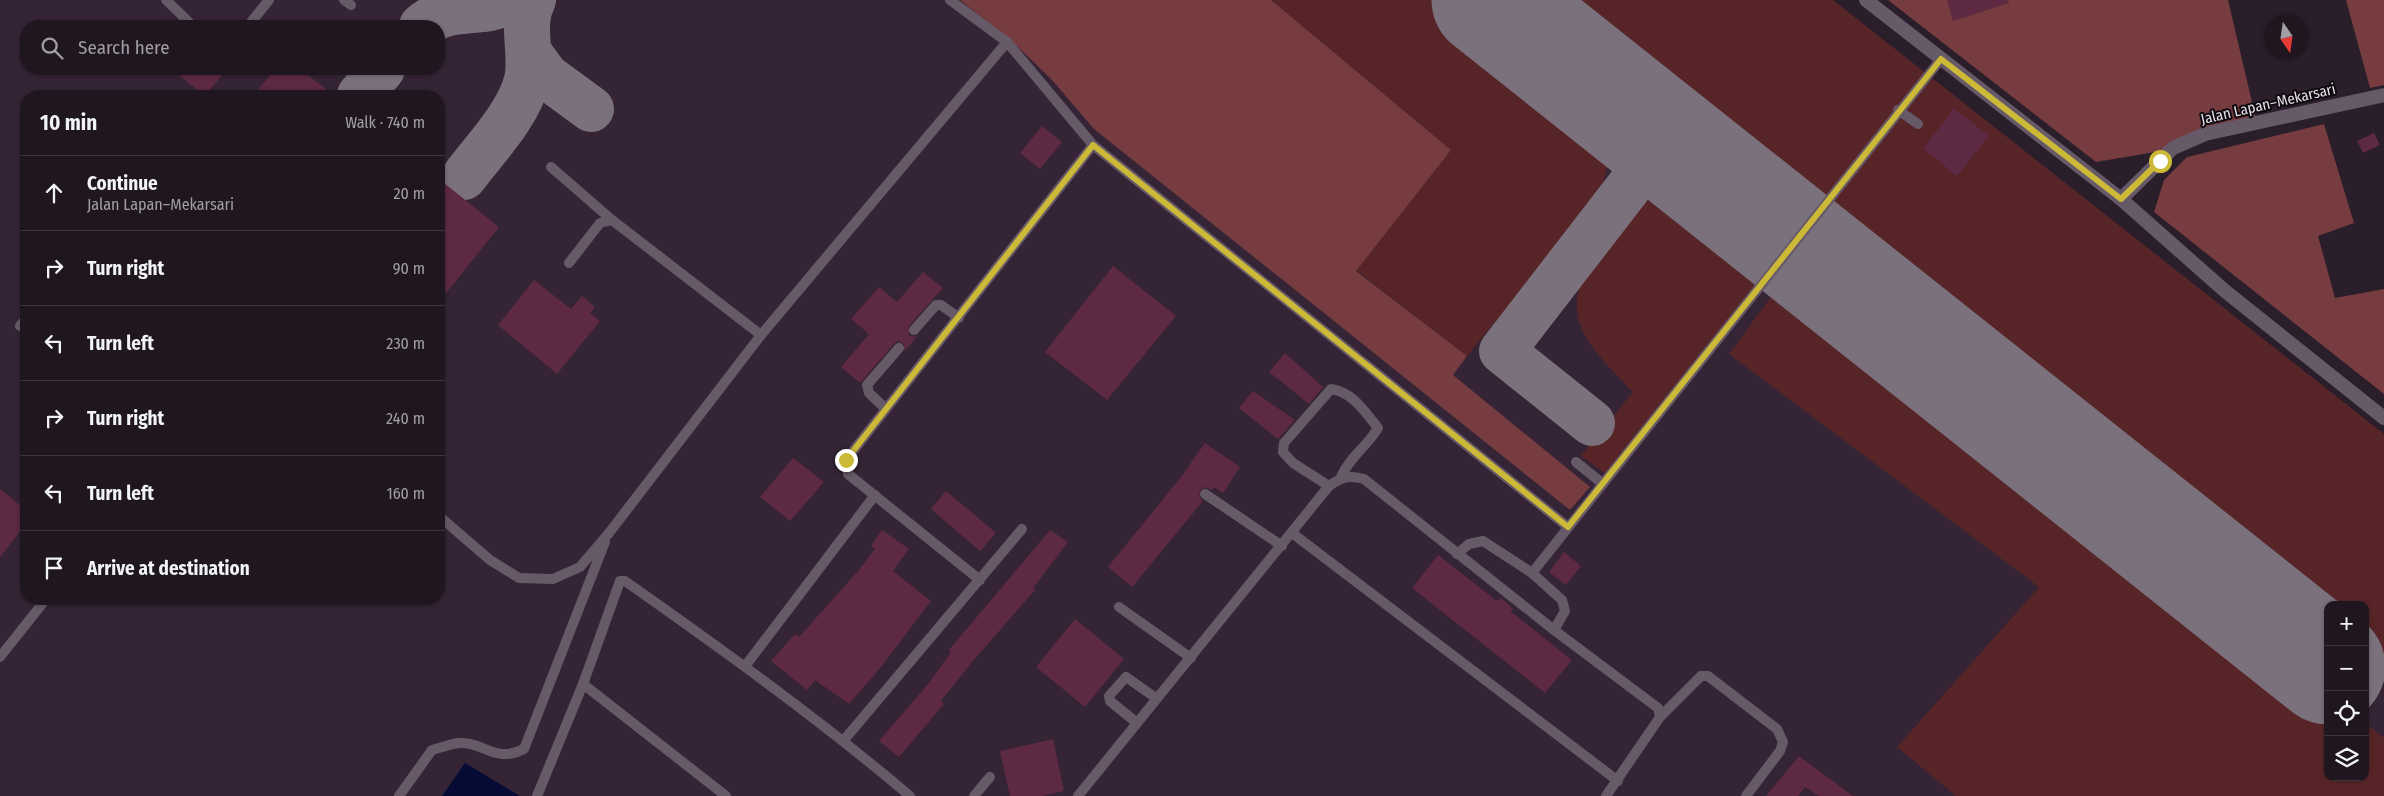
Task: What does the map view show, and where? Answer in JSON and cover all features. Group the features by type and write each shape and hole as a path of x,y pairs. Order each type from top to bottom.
{"street":[{"path":"1866,0 2121,199 2225,291 2384,418"},
{"name":"Jalan Lapan–Mekarsari","path":"2121,199 2173,148 2205,134 2384,95"}],"lane":[{"path":"166,0 187,20"},
{"path":"253,20 269,0"},
{"path":"950,0 1007,42 1093,145 1568,527"},
{"path":"445,521 490,560 519,578 553,579 580,567 761,335 1007,42"},
{"path":"1532,573 1898,110 1941,59"},
{"path":"1898,110 1918,124"},
{"path":"980,580 848,474 846,460 1093,145"},
{"path":"551,167 612,220 761,335"},
{"path":"569,263 600,223 612,220"},
{"path":"914,330 936,306 941,305 959,318"},
{"path":"886,409 869,393 867,385 899,348"},
{"path":"1078,796 1329,486 1341,477 1349,461 1370,440 1378,428 1358,402 1337,390 1331,389 1284,443 1283,452 1293,463 1329,486"},
{"path":"1576,462 1604,484"},
{"path":"1341,477 1351,476 1364,479 1554,630 1658,708 1660,717"},
{"path":"1205,494 1282,546"},
{"path":"746,665 875,495"},
{"path":"844,740 1022,529"},
{"path":"399,796 432,750 460,743 500,754 513,754 524,749 608,533"},
{"path":"1292,533 1621,796"},
{"path":"1458,554 1469,544 1483,540 1532,573 1562,600 1565,611 1554,630"},
{"path":"538,796 583,684 620,581 625,582 746,665 844,740 910,796"},
{"path":"0,656 41,605"},
{"path":"1119,607 1191,658"},
{"path":"1612,788 1660,717 1701,676 1708,676 1777,729 1783,742 1780,751 1746,796"},
{"path":"1136,723 1110,701 1109,696 1126,677 1156,698"},
{"path":"583,684 726,796"},
{"path":"974,796 990,778"}],"shaded area":[{"path":"0,0 1833,0 2384,434 2384,796 0,796"},
{"path":"960,0 1271,0 1451,150 1356,271 1467,356 1453,375 1590,487 1570,510 1094,129 1053,81 1013,42"},
{"path":"1271,0 1455,0 1598,115 1608,141 1608,163 1601,193 1467,356 1356,270 1451,150"},
{"path":"1524,0 1833,0 2384,434 2384,682 2369,670 2369,601 2324,601 2324,635"},
{"path":"1888,0 2228,0 2256,119 2173,149 2096,162"},
{"path":"2346,0 2384,0 2384,85 2370,88"},
{"path":"2324,124 2354,223 2318,236 2335,298 2384,289 2384,394 2154,212 2164,180 2187,157"},
{"path":"1661,194 1705,199 1779,258 1606,474 1581,456 1633,392 1587,339 1579,322 1577,304 1580,285 1589,264 1618,226 1631,213"},
{"path":"1792,268 2324,690 2324,781 2369,781 2369,726 2384,738 2384,796 1956,796 1897,747 2039,587 1729,354"},
{"path":"465,763 520,796 442,796"}],"building":[{"path":"1947,0 2008,0 2009,3 1953,21"},
{"path":"179,75 222,75 210,90 197,90"},
{"path":"270,75 308,75 327,90 258,90"},
{"path":"1954,108 1989,136 1957,176 1923,149"},
{"path":"1042,126 1062,142 1040,169 1020,153"},
{"path":"2374,133 2380,145 2363,153 2357,141"},
{"path":"445,184 499,227 447,292 445,290"},
{"path":"1113,266 1176,316 1107,400 1045,352"},
{"path":"923,272 943,288 909,326 909,335 913,337 918,335 905,351 903,343 897,341 860,383 841,367 869,334 851,319 879,287 897,302"},
{"path":"534,280 571,309 582,296 595,307 590,313 600,321 557,374 498,325"},
{"path":"1285,353 1323,387 1309,404 1269,372"},
{"path":"1253,391 1295,420 1278,439 1239,408"},
{"path":"1205,443 1240,467 1223,493 1214,487 1212,490 1205,487 1200,490 1199,497 1203,501 1132,587 1108,567 1181,477"},
{"path":"793,458 824,482 790,521 760,497"},
{"path":"0,489 20,505 20,532 0,557"},
{"path":"946,491 996,533 980,551 931,509"},
{"path":"882,530 909,549 893,571 931,601 881,667 849,704 815,680 807,690 771,661 795,634 799,637 858,571 875,549 871,546"},
{"path":"1050,530 1068,542 1033,588 1035,590 972,662 941,701 944,704 899,757 879,741 928,684 951,652 949,650"},
{"path":"1564,552 1581,566 1566,585 1549,572"},
{"path":"1438,555 1497,601 1501,598 1513,609 1510,611 1572,660 1545,693 1412,588"},
{"path":"1075,619 1124,659 1085,707 1036,667"},
{"path":"1053,739 1064,791 1042,796 1010,796 1000,751"},
{"path":"1799,756 1853,796 1819,796 1805,787 1798,796 1766,796"}],"taxiway":[{"path":"431,20 444,14 491,8 514,0"},
{"path":"464,177 500,131 517,106 523,93 527,80 529,60 527,19 533,0"},
{"path":"529,53 546,76 591,109"},
{"path":"364,90 377,75"},
{"path":"1592,423 1502,351 1665,140"}],"runway":[{"path":"1489,0 2324,664"}],"route":[{"path":"846,460 1093,145 1568,527 1604,484 1898,110 1941,59 2121,199 2160,161"}]}
